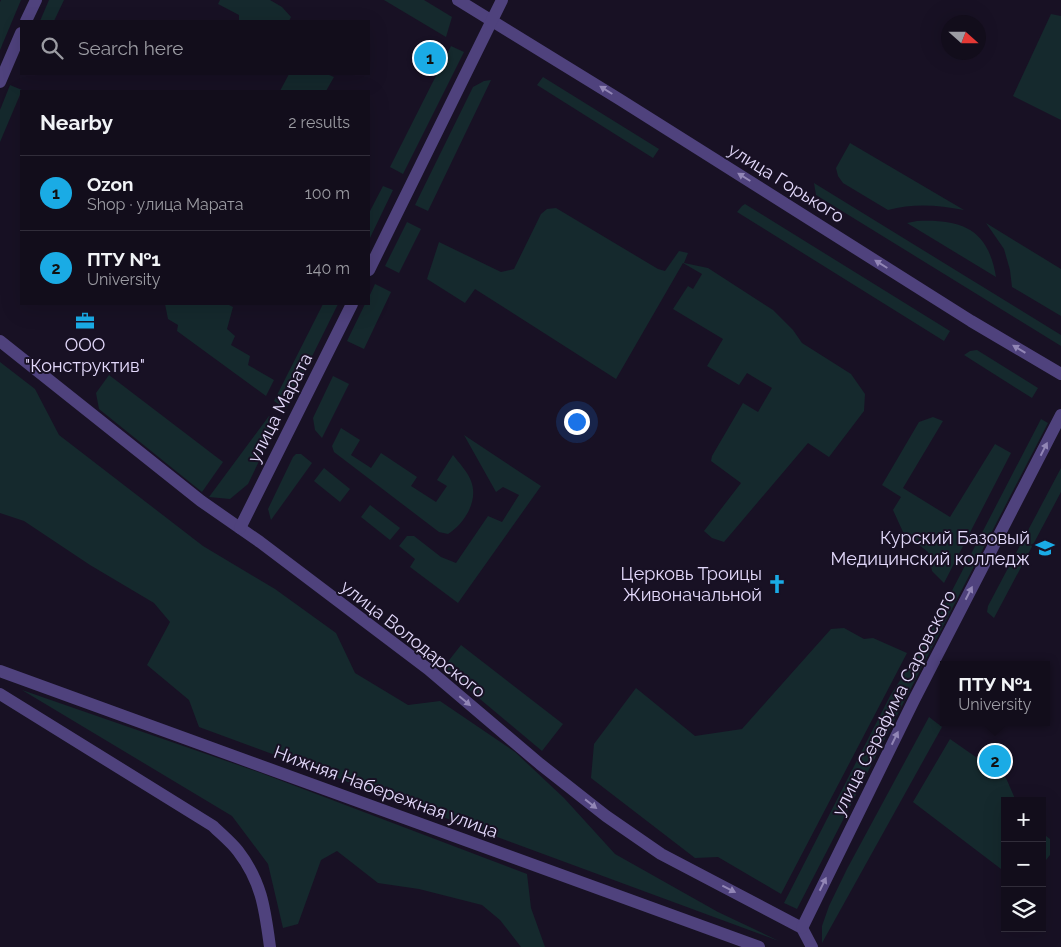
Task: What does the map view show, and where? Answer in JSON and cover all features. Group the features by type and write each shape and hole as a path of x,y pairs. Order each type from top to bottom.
{"street":[{"path":"26,20 36,0"},
{"name":"улица Горького","path":"458,0 963,315 1061,374"},
{"path":"370,268 502,0"},
{"path":"0,82 20,35"},
{"name":"улица Марата","path":"240,528 352,305"},
{"name":"улица Володарского","path":"0,341 201,501 428,669 540,764 614,821 661,854 802,928"},
{"name":"улица Серафима Саровского","path":"802,928 914,700 1061,415"},
{"name":"Нижняя Набережная улица","path":"0,671 759,947"},
{"path":"0,694 213,826 237,850 252,872 262,896 271,946"},
{"path":"802,928 812,947"}],"green space":[{"path":"1,0 21,0 0,50 0,2"},
{"path":"49,0 64,0 54,20 40,20"},
{"path":"220,0 270,0 282,7 291,17 290,20 239,20 239,15 218,4"},
{"path":"384,0 424,0 452,17 446,37"},
{"path":"1051,14 1061,16 1061,120 1013,96"},
{"path":"451,46 464,52 403,174 390,167"},
{"path":"288,75 329,75 334,77 327,90 281,90"},
{"path":"543,77 659,149 653,158 537,85"},
{"path":"491,80 428,211 415,205 473,87 484,81"},
{"path":"10,85 22,90 20,90 20,95 0,142 0,110"},
{"path":"850,143 964,210 945,207 907,206 888,210 843,183 838,176 836,168"},
{"path":"814,183 1061,335 1061,346 816,195"},
{"path":"383,186 393,190 370,238 370,211"},
{"path":"745,204 950,331 944,341 737,212"},
{"path":"556,208 658,269 665,271 679,251 688,253 684,263 708,268 773,310 793,330 802,343 851,374 865,394 864,411 829,457 808,443 724,542 712,538 704,531 741,483 711,461 712,456 743,403 758,412 772,388 747,373 739,385 707,366 723,339 673,309 688,286 693,289 702,274 683,263 616,379 475,289 465,303 427,279 439,242 501,272 514,269 541,214 547,209"},
{"path":"917,221 947,222 970,230 987,248 996,277 907,223"},
{"path":"407,222 421,229 399,273 385,266"},
{"path":"986,223 1061,269 1061,316 1012,287 1010,270 1004,249"},
{"path":"375,284 391,292 364,349 347,341 365,305 370,305 370,295"},
{"path":"165,305 229,305 233,307 227,329 235,336 231,345 250,356 248,365 274,380 266,396 177,331 178,325 168,319"},
{"path":"322,305 338,305 286,409 274,401"},
{"path":"977,350 1038,388 1032,398 964,355 970,351"},
{"path":"0,362 35,389 59,435 203,546 275,589 336,633 355,673 408,705 440,701 515,752 564,798 615,854 718,912 779,941 199,727 189,700 147,665 170,622 154,603 90,565 24,521 0,513"},
{"path":"109,375 223,462 202,492 99,409 96,393"},
{"path":"333,376 349,384 322,438 315,430 313,418"},
{"path":"269,416 278,422 248,484 230,499 209,497"},
{"path":"933,417 943,421 903,488 950,517 995,444 1011,453 944,583 932,571 928,552 903,532 893,510 901,497 882,485 919,422"},
{"path":"1041,419 1048,423 797,909 784,903 890,696 929,635"},
{"path":"341,428 360,440 351,455 371,468 381,453 417,477 411,486 436,502 447,486 437,480 453,455 468,474 473,489 471,504 464,518 448,534 439,532 334,452 332,446"},
{"path":"464,435 541,486 458,603 410,567 415,559 399,546 407,536 414,536 441,557 456,563 488,516 502,522 519,495 503,487 496,492"},
{"path":"296,454 301,454 312,463 271,520 268,509"},
{"path":"324,468 350,489 340,502 314,481"},
{"path":"1061,468 1061,492 994,618 987,612 988,606"},
{"path":"370,505 400,528 390,540 361,517"},
{"path":"844,628 864,639 873,638 907,653 781,894 718,857 695,858 591,778 594,744 636,688 695,736 742,729 831,629"},
{"path":"461,645 563,724 542,751 443,668"},
{"path":"22,690 261,773 527,874 531,908 545,947 521,947 500,920 482,905 419,889 378,883 337,851 321,860 298,924 283,928 268,864 232,816"},
{"path":"929,717 942,727 822,943 822,926 829,906"},
{"path":"950,739 1006,778 1014,797 1001,797 1001,869 913,802"},
{"path":"1046,836 1050,839 1050,855 1046,860"}],"place":[{"name":"Ozon","path":"430,58"},
{"name":"ООО \"Конструктив\"","path":"85,321"},
{"name":"Курский Базовый Медицинский колледж","path":"1045,548"},
{"name":"Церковь Троицы Живоначальной","path":"777,584"},
{"name":"ПТУ №1","path":"995,761"}]}
